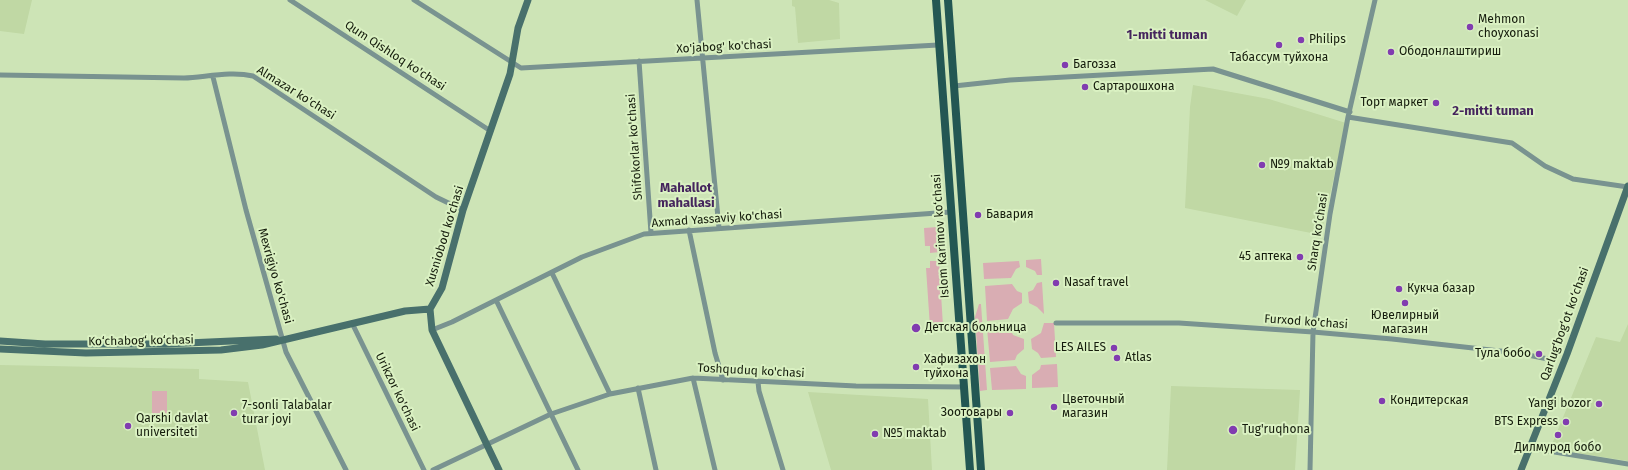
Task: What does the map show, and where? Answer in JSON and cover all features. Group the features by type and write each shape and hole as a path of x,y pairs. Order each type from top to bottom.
{"main road":[{"name":"Xusniobod ko'chasi","path":"430,309 442,288 463,210 489,130 510,74 518,28 528,0"},
{"name":"Islom Karimov ko‘chasi","path":"936,0 938,45 965,387 969,467"},
{"name":"Islom Karimov ko‘chasi","path":"948,4 981,470"},
{"path":"936,9 943,12 948,4"},
{"name":"Qarlug‘bog‘ot ko‘chasi","path":"1521,470 1567,354 1628,186"},
{"path":"430,309 432,330 499,470"},
{"name":"Ko‘chabog‘ ko‘chasi","path":"0,350 86,353 221,350 262,345 282,339 405,311 430,309"},
{"name":"Ko‘chabog‘ ko‘chasi","path":"0,341 45,344 165,344 222,342 260,338 282,339"}],"street":[{"name":"Qum Qishloq ko'chasi","path":"290,0 489,130"},
{"name":"Xo'jabog' ko'chasi","path":"414,0 521,68 938,45"},
{"path":"697,0 719,228"},
{"name":"Sharq ko‘chasi","path":"1310,470 1313,332 1330,214 1349,114 1375,0"},
{"name":"Shifokorlar ko'chasi","path":"639,61 651,233"},
{"path":"954,86 1010,80 1213,69 1349,114 1512,143 1545,166 1573,179 1628,186"},
{"name":"Almazar ko'chasi","path":"0,75 184,78 213,77 238,72 253,76 436,197 463,210"},
{"name":"Mexrigiyo ko'chasi","path":"213,77 246,210 286,352 346,470"},
{"name":"Axmad Yassaviy ko'chasi","path":"432,330 452,322 582,257 644,234 951,212"},
{"path":"689,230 715,353 723,380"},
{"path":"552,272 610,394"},
{"path":"496,300 578,470"},
{"name":"Urikzor ko'chasi","path":"352,323 424,470"},
{"name":"Furxod ko'chasi","path":"1056,323 1179,323 1313,332 1518,353 1553,360"},
{"path":"693,378 715,470"},
{"name":"Toshquduq ko'chasi","path":"433,470 551,414 610,394 693,378 856,386 965,387"},
{"path":"758,382 759,390 783,470"},
{"path":"638,388 656,470"},
{"path":"1530,448 1628,464"}],"shaded area":[{"path":"0,0 32,0 24,34 0,31"},
{"path":"792,0 829,0 839,3 840,39 798,43 795,7 792,6"},
{"path":"1205,0 1246,0 1237,16"},
{"name":"№9 maktab","path":"1193,85 1269,99 1346,123 1321,235 1185,208 1190,107"},
{"path":"938,227 940,252 930,253 930,246 925,246 924,228"},
{"path":"1041,259 1042,275 1037,275 1035,271 1026,267 1026,260"},
{"path":"930,261 939,261 943,326 930,327 926,268 930,268"},
{"path":"1019,261 1020,267 1016,269 1011,278 984,279 983,263"},
{"path":"1042,282 1044,314 1037,307 1029,303 1028,292 1033,290 1037,283"},
{"path":"1012,284 1017,291 1022,293 1022,303 1013,309 1008,319 987,321 985,286"},
{"path":"979,304 981,304 987,390 980,391 975,317"},
{"path":"1044,323 1054,323 1056,357 1041,358 1038,353 1032,349 1031,339 1041,333"},
{"name":"Yangi bozor","path":"1628,324 1628,461 1550,449 1596,337 1620,342"},
{"path":"1009,326 1013,335 1024,339 1024,349 1017,355 1015,360 990,362 987,328"},
{"path":"1057,364 1058,387 1032,388 1032,375 1040,369 1041,365"},
{"name":"Qarshi davlat universiteti","path":"0,365 199,369 199,379 248,382 265,470 0,470"},
{"path":"1016,366 1021,374 1026,376 1026,389 992,390 990,368"},
{"name":"Tug'ruqhona","path":"1171,386 1300,390 1295,470 1167,470"},
{"path":"152,391 167,391 167,417 152,416"},
{"name":"№5 maktab","path":"808,392 928,399 932,470 831,470"}],"place":[{"name":"Mehmon choyxonasi","path":"1470,27"},
{"name":"Philips","path":"1301,40"},
{"name":"Табассум туйхона","path":"1279,45"},
{"name":"Ободонлаштириш","path":"1391,52"},
{"name":"Багозза","path":"1065,65"},
{"name":"Сартарошхона","path":"1085,87"},
{"name":"Торт маркет","path":"1436,103"},
{"name":"№9 maktab","path":"1262,165"},
{"name":"Бавария","path":"978,215"},
{"name":"45 аптека","path":"1300,257"},
{"name":"Nasaf travel","path":"1056,283"},
{"name":"Кукча базар","path":"1399,289"},
{"name":"Ювелирный магазин","path":"1405,303"},
{"name":"Детская больница","path":"916,328"},
{"name":"LES AILES","path":"1114,348"},
{"name":"Тула бобо","path":"1539,354"},
{"name":"Atlas","path":"1117,358"},
{"name":"Хафизахон туйхона","path":"916,367"},
{"name":"Кондитерская","path":"1382,401"},
{"name":"Yangi bozor","path":"1599,404"},
{"name":"Цветочный магазин","path":"1054,407"},
{"name":"7-sonli Talabalar turar joyi","path":"234,413"},
{"name":"Зоотовары","path":"1010,413"},
{"name":"BTS Express","path":"1566,422"},
{"name":"Qarshi davlat universiteti","path":"128,426"},
{"name":"Tug'ruqhona","path":"1233,430"},
{"name":"№5 maktab","path":"875,434"},
{"name":"Дилмурод бобо","path":"1558,435"}],"district":[{"name":"1-mitti tuman","path":"1167,35"},
{"name":"2-mitti tuman","path":"1493,111"},
{"name":"Mahallot mahallasi","path":"686,196"}]}
